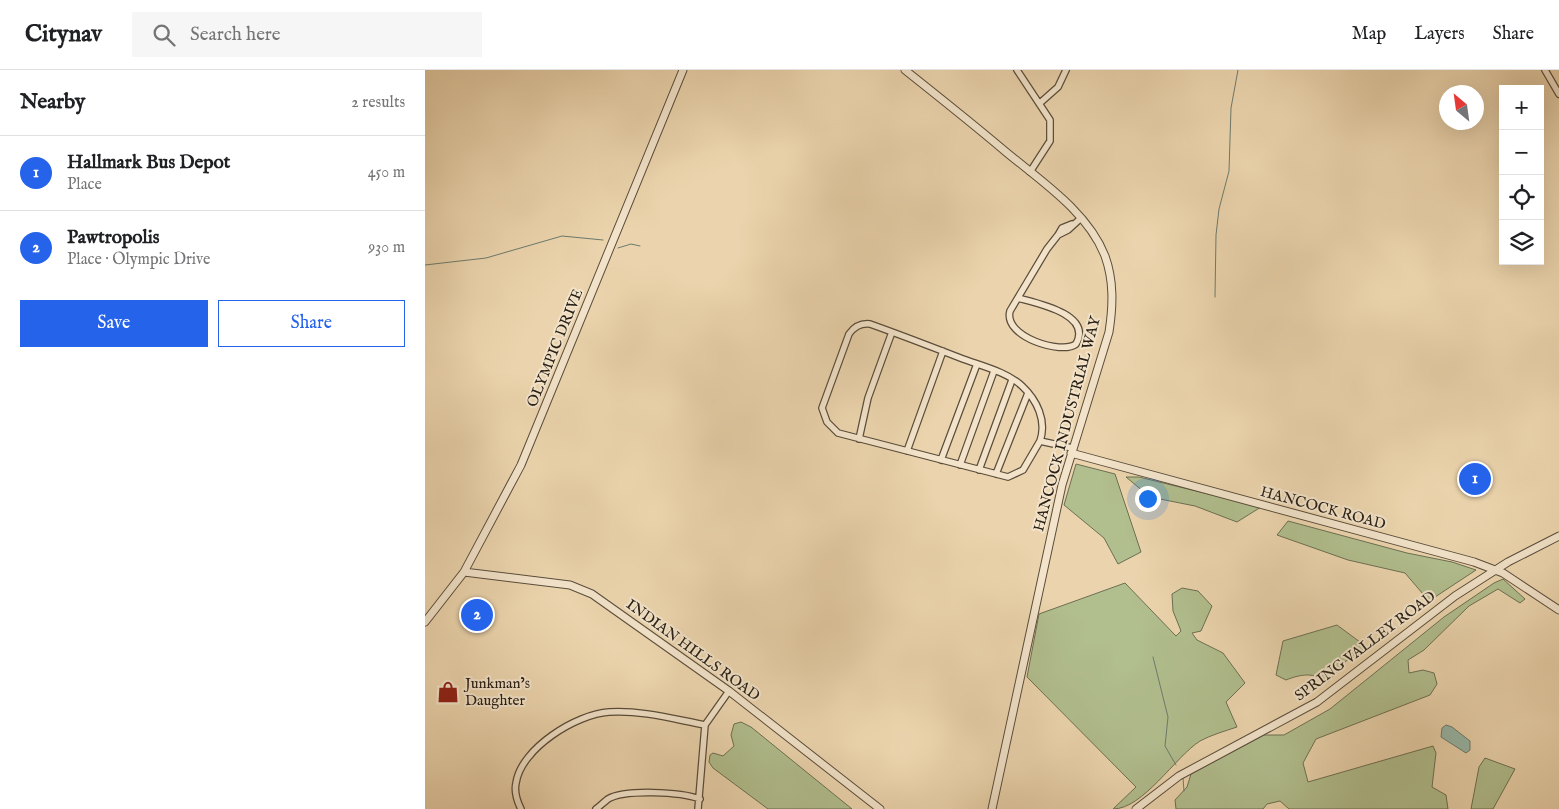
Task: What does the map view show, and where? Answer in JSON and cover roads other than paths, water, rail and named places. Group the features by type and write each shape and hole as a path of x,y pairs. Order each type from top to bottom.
{"street":[{"name":"OLYMPIC DRIVE","path":"425,622 465,572 521,465 683,70"},
{"name":"HANCOCK INDUSTRIAL WAY","path":"905,70 1030,172 1081,218 1105,256 1111,278 1112,309 1109,332 1071,451 1031,625 992,809"},
{"path":"1017,70 1050,120 1050,142 1030,172"},
{"path":"1040,103 1058,87 1067,70"},
{"path":"1545,70 1559,94"},
{"path":"1019,298 1067,314 1078,333 1076,344 1062,348 1016,332 1010,324 1009,316 1019,298 1062,228 1081,218"},
{"path":"867,323 943,351 994,371 1012,380 1028,393 1042,420 1043,431 1040,441 1019,472 1008,477 859,439 839,433 830,427 824,417 822,408 853,329 867,323"},
{"path":"859,439 868,398 892,332"},
{"path":"907,451 943,351"},
{"path":"941,460 977,364"},
{"path":"960,465 994,371"},
{"path":"979,470 1012,380"},
{"path":"996,474 1028,393"},
{"path":"1040,441 1071,451"},
{"name":"HANCOCK ROAD","path":"1071,451 1455,556 1495,570 1559,610"},
{"name":"SPRING VALLEY ROAD","path":"1136,809 1179,776 1317,702 1442,605 1495,570 1559,536"},
{"path":"1512,560 1508,570 1512,579"},
{"name":"INDIAN HILLS ROAD","path":"465,572 545,581 582,589 729,691 880,809"},
{"path":"698,809 705,725 729,691"},
{"path":"521,809 515,785 527,760 555,734 578,721 599,713 625,712 705,725"},
{"path":"596,809 607,799 624,794 659,794 700,799"}],"waterway":[{"path":"1215,297 1216,235 1219,209 1229,171 1231,108 1238,70"},
{"path":"425,265 486,258 562,236 603,240"},
{"path":"618,248 631,244 640,246"},
{"path":"1153,657 1168,717 1165,746 1176,765"},
{"path":"1183,778 1184,791"}],"place":[{"name":"Hallmark Bus Depot","path":"1475,479"},
{"name":"Pawtropolis","path":"477,615"},
{"name":"Junkman’s Daughter","path":"448,692"}]}
